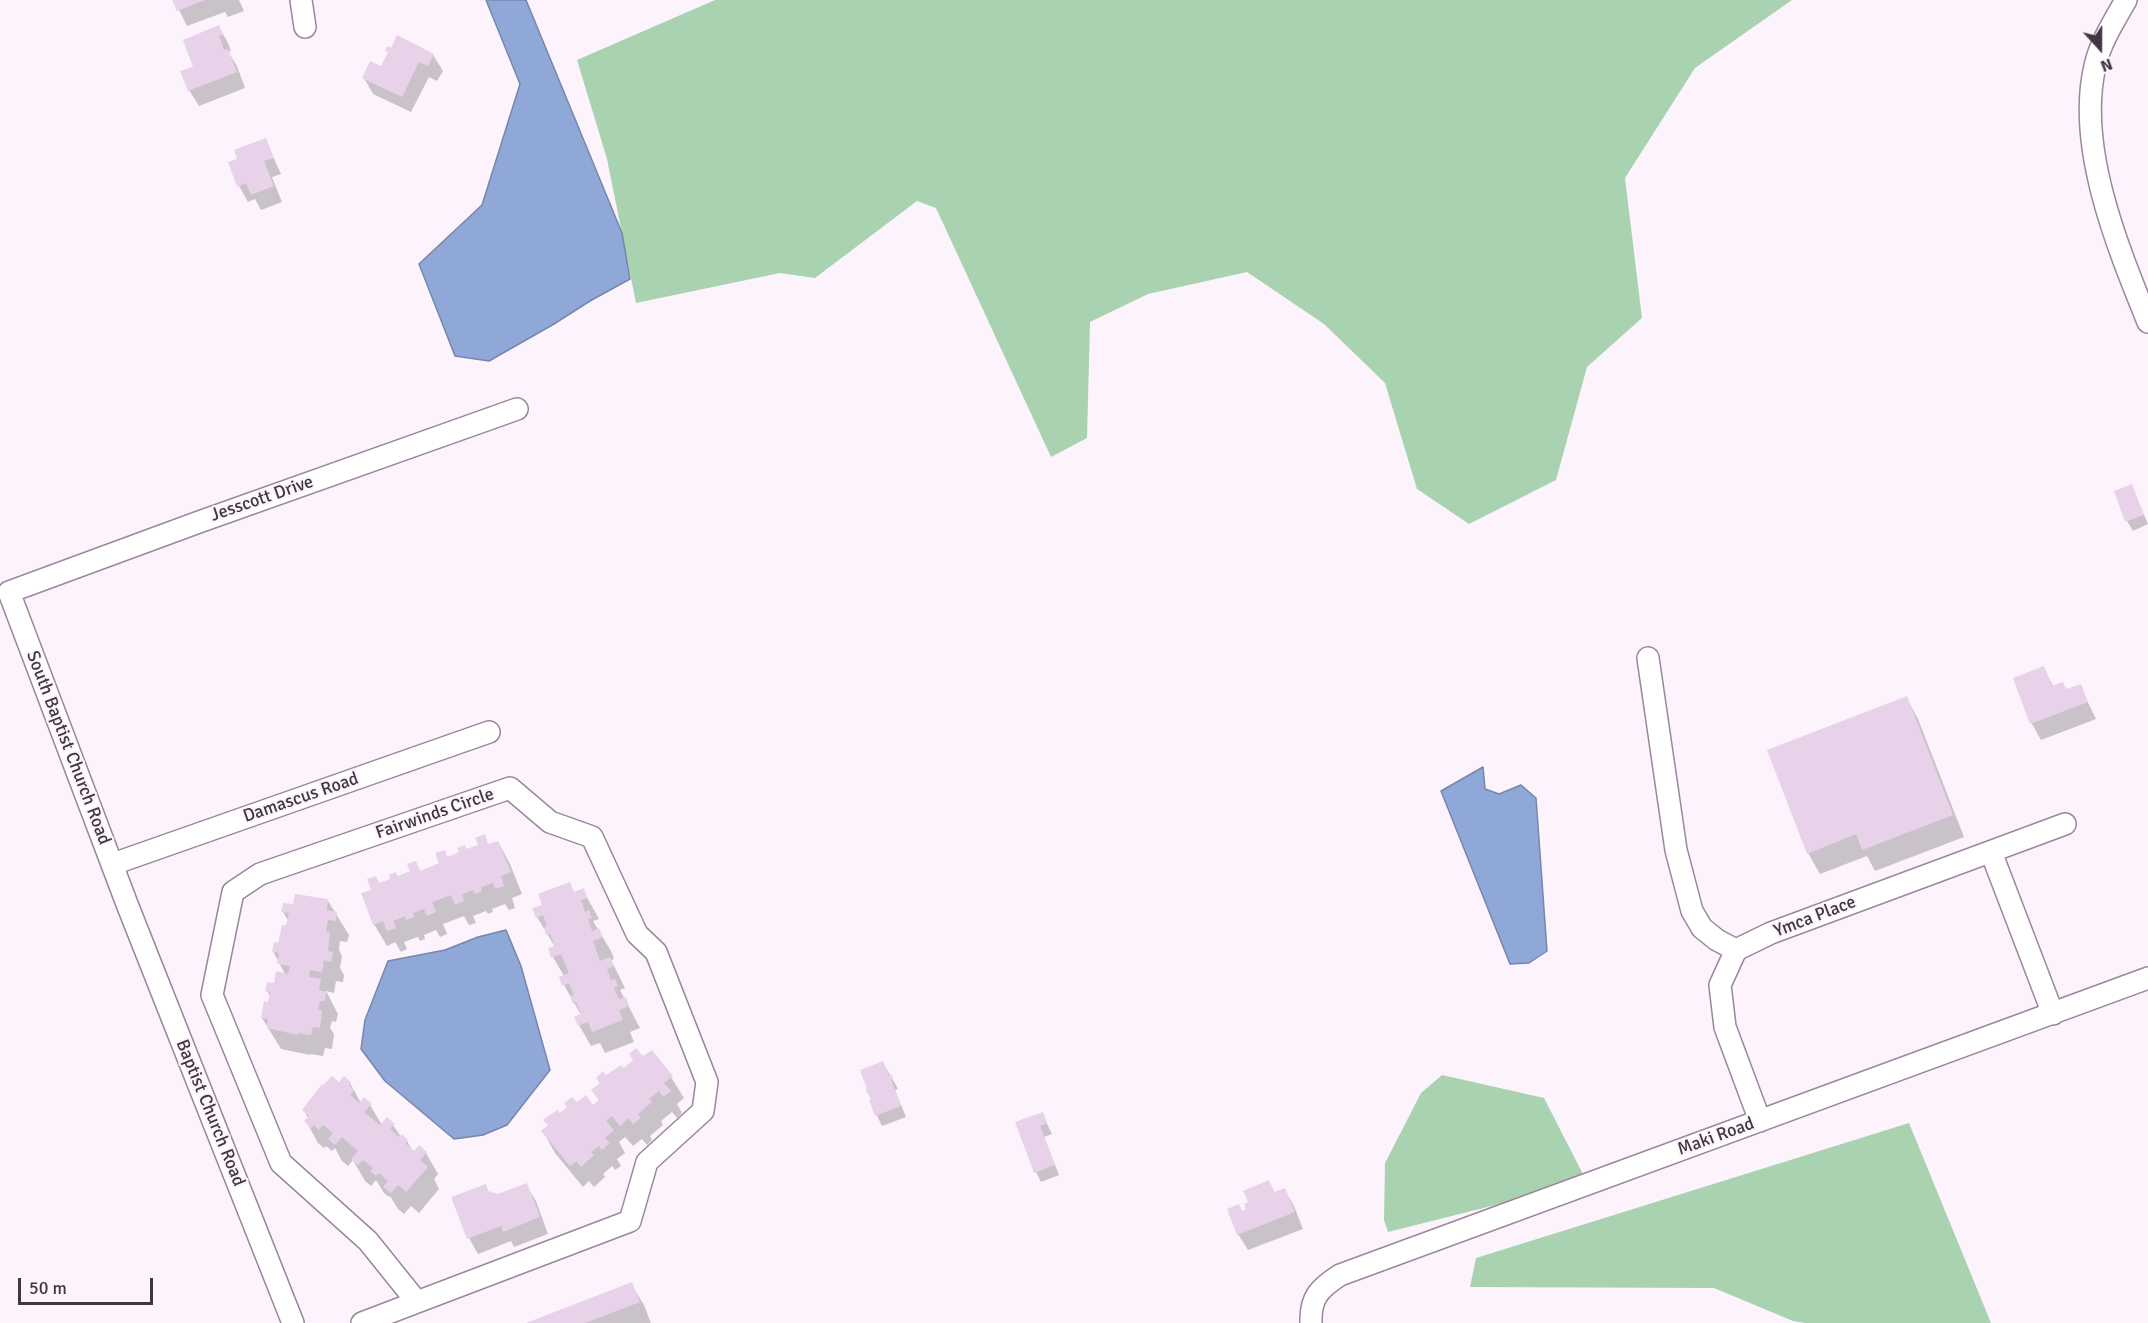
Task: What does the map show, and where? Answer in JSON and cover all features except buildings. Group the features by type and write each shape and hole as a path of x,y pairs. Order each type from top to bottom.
{"street":[{"path":"301,0 305,27"},
{"path":"2126,0 2109,29 2095,65 2090,104 2093,147 2104,204 2147,319"},
{"name":"Jesscott Drive","path":"9,592 517,409"},
{"name":"South Baptist Church Road","path":"9,592 127,904"},
{"path":"1648,658 1676,850 1692,911 1702,928 1717,940 1736,950 1720,985 1725,1027 1760,1121"},
{"name":"Damascus Road","path":"113,864 489,732"},
{"name":"Fairwinds Circle","path":"362,1323 630,1221 647,1162 703,1112 707,1082 656,952 637,934 592,837 550,822 510,788 260,874 233,892 212,995 281,1163 368,1241 417,1302"},
{"name":"Ymca Place","path":"1736,950 1771,933 2065,824"},
{"path":"1990,852 2053,1014"},
{"name":"Baptist Church Road","path":"127,904 293,1323"},
{"name":"Maki Road","path":"1311,1323 1311,1309 1321,1288 1341,1275 2148,978"}],"green space":[{"path":"715,0 1792,0 1695,68 1625,178 1642,318 1587,367 1556,480 1469,524 1417,489 1385,383 1324,324 1247,272 1148,294 1090,322 1087,438 1051,457 936,208 917,201 815,278 780,273 636,303 607,159 577,60"},
{"path":"1442,1075 1544,1098 1587,1182 1388,1232 1384,1220 1385,1163 1421,1093"},
{"path":"1909,1123 1991,1323 1805,1323 1793,1321 1714,1288 1470,1287 1476,1258"}],"water":[{"path":"486,0 526,0 622,233 630,279 489,361 455,356 419,264 482,205 520,84"},
{"path":"1483,767 1485,789 1499,794 1521,785 1536,798 1547,951 1529,963 1510,964 1441,791"},
{"path":"506,930 521,966 550,1070 507,1125 483,1135 454,1139 385,1081 361,1049 365,1020 388,961 445,950 478,937"}]}
